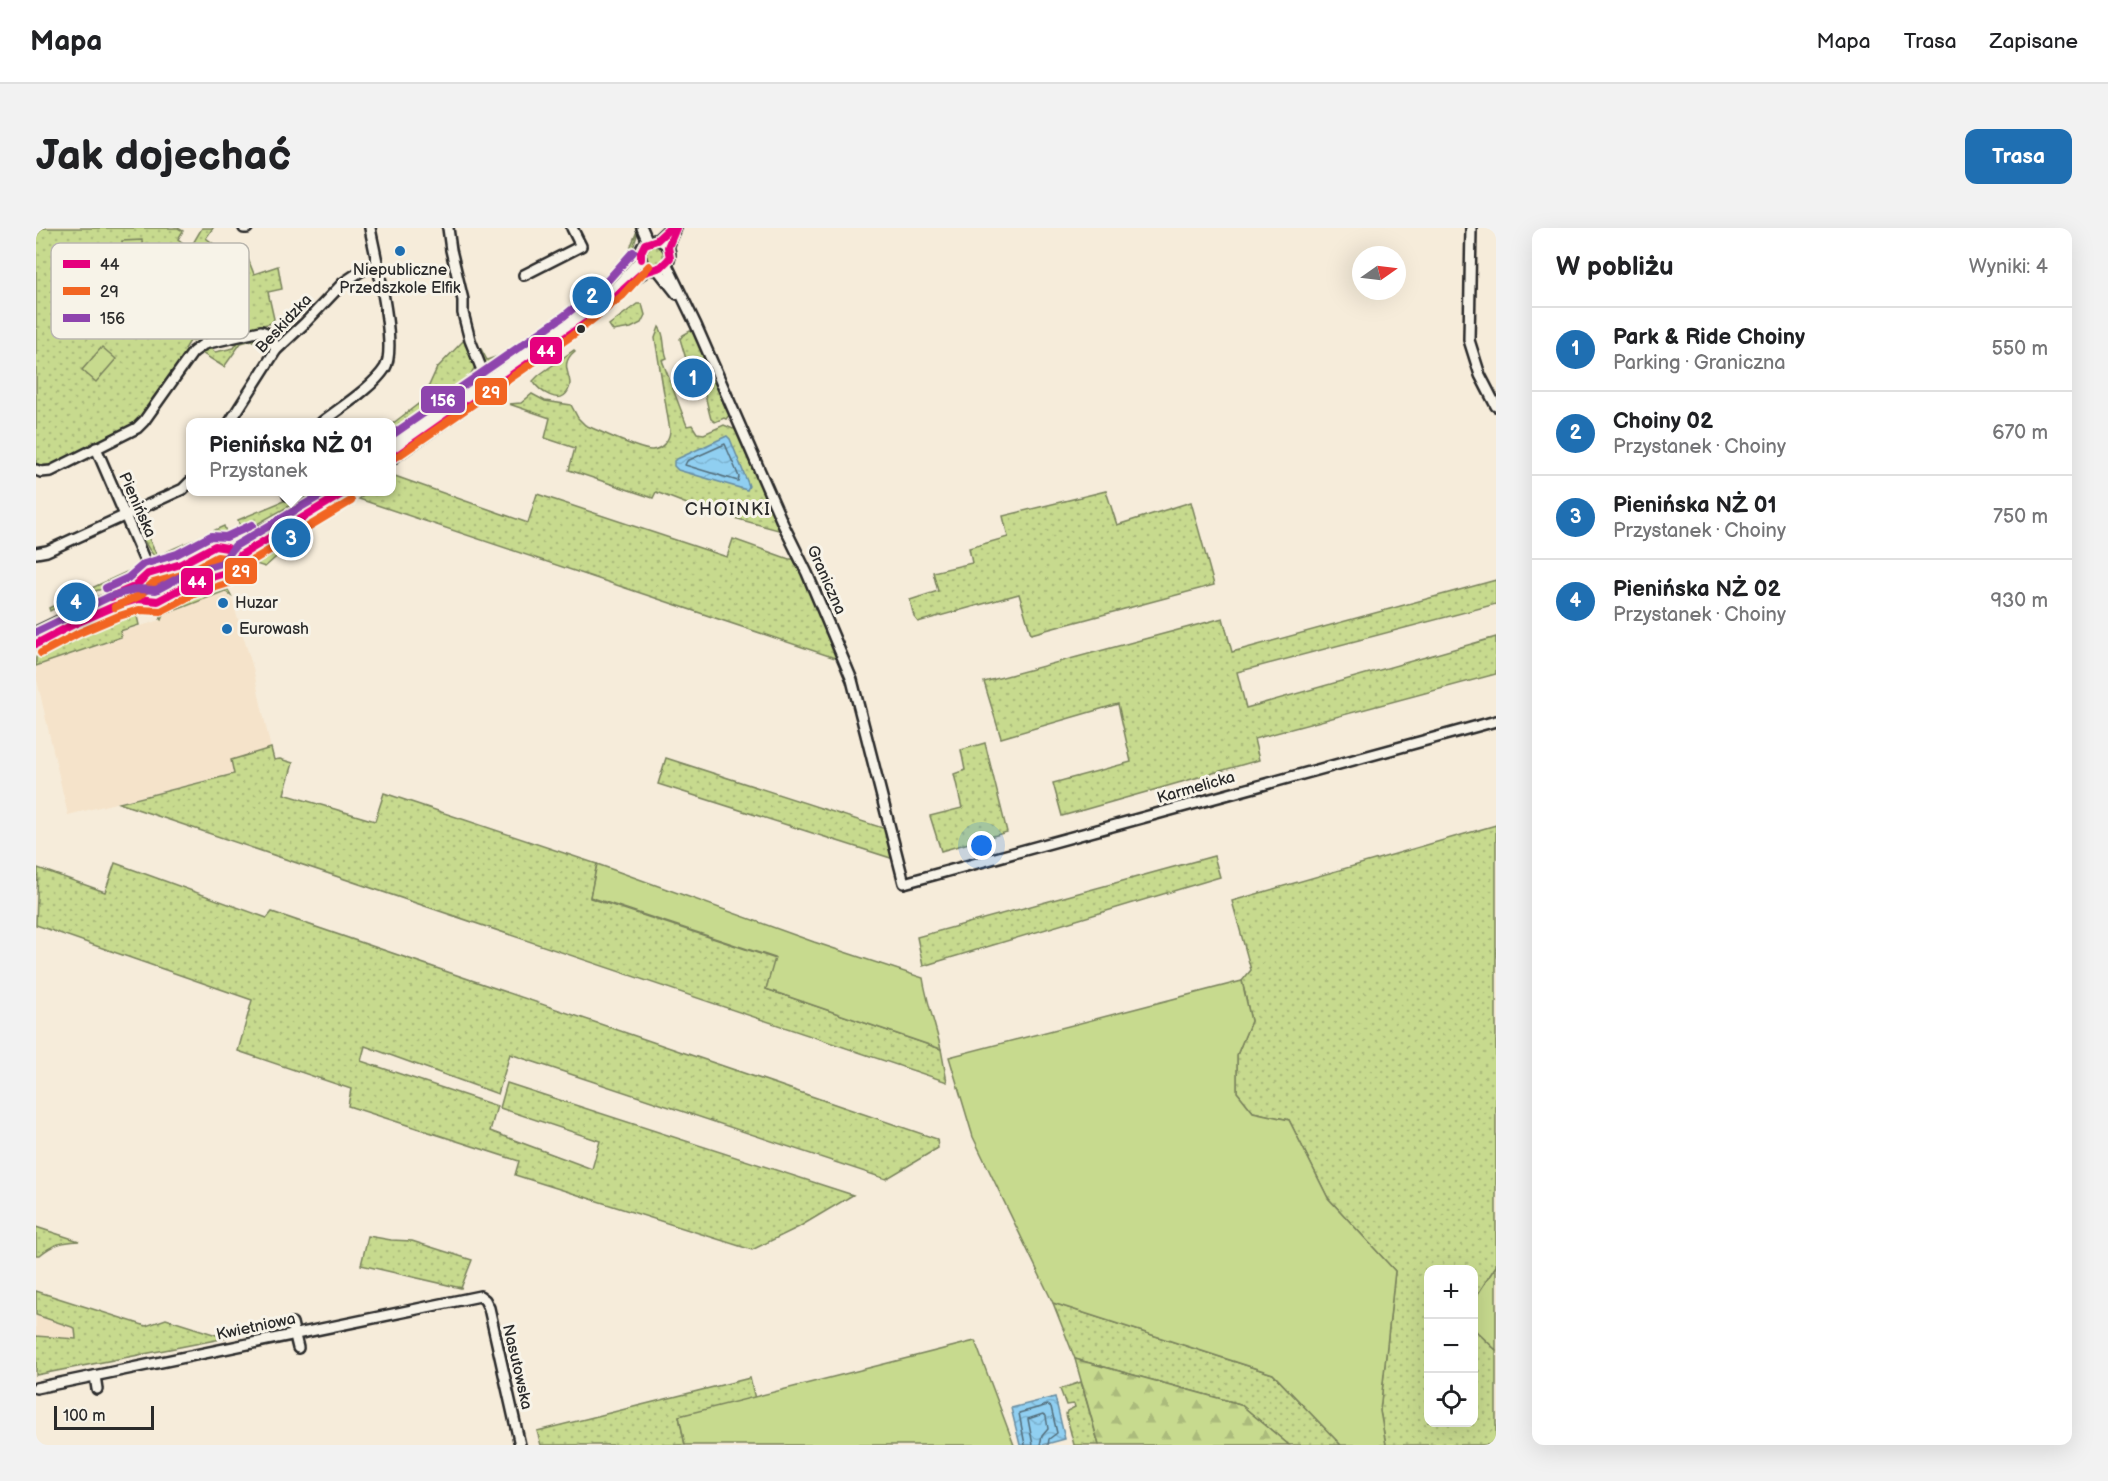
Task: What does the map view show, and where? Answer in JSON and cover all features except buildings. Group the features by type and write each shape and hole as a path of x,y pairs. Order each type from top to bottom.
{"street":[{"path":"448,228 463,300 463,313 470,340 482,370 481,385"},
{"path":"524,275 581,246 572,228"},
{"path":"642,228 653,241 668,247"},
{"path":"396,444 586,312 619,284 641,259 642,248 670,228"},
{"path":"396,456 587,322 642,273 658,268 670,256 668,247 676,228"},
{"path":"1471,228 1469,340 1480,375 1496,406"},
{"path":"328,418 374,380 387,364 386,310 370,230"},
{"path":"641,259 658,268"},
{"name":"Beskidzka","path":"235,418 276,350 343,283 361,271 377,265"},
{"name":"Graniczna","path":"658,268 683,302 696,325 847,665 904,883"},
{"path":"249,334 261,331 271,335 276,350"},
{"path":"36,470 51,471 141,426 193,352 204,344 226,339"},
{"path":"482,370 498,373"},
{"name":"Pienińska","path":"96,448 150,573"},
{"path":"36,553 47,552 186,486"},
{"path":"36,632 90,606 131,590 150,573 181,564 215,546 227,548 283,520 322,496"},
{"path":"140,582 140,592 151,601 160,600 190,585 225,574 244,553 339,496"},
{"path":"227,548 233,555 234,564"},
{"path":"36,644 101,611 128,601 145,598"},
{"name":"Karmelicka","path":"904,883 1496,722"},
{"name":"Kwietniowa","path":"36,1388 471,1297 483,1297"},
{"name":"Nasutowska","path":"483,1297 489,1308 520,1445"},
{"path":"292,1323 298,1348"},
{"path":"95,1376 98,1389"}],"shaded area":[{"path":"225,591 232,600 253,668 274,763 68,815 36,676 36,666 121,638 120,632 161,620 163,615"},
{"path":"36,1315 75,1328 76,1339 36,1336"}],"green space":[{"path":"42,228 178,228 183,231 178,239 183,243 51,243 51,339 199,339 190,341 185,349 188,352 141,419 128,428 56,464 41,466 36,463 36,236"},
{"path":"202,228 213,228 206,238 212,243 193,243"},
{"path":"635,228 638,232 625,268 589,294 570,312 501,361 485,363 479,350 481,349 487,360 501,355 502,358 596,285 628,253 637,231"},
{"path":"142,240 142,243 122,243 122,241"},
{"path":"655,244 663,247 666,255 663,263 655,266 647,263 644,255 647,247"},
{"path":"249,262 254,274 278,266 282,289 268,292 274,319 272,323 249,328"},
{"path":"637,304 642,304 645,315 641,323 631,328 613,331 609,325"},
{"path":"659,327 667,358 662,360 687,426 692,425 697,433 704,434 724,425 733,429 737,427 772,505 761,501 759,508 766,511 768,508 774,510 782,531 734,518 738,505 732,503 728,516 692,506 656,492 653,498 569,470 575,448 545,438 550,418 509,404 521,403 532,394 545,401 571,405 585,425 638,447 652,450 659,448 667,441 670,431 655,338"},
{"path":"690,331 695,332 731,413 726,419 715,422 711,419 702,386 686,359 680,339"},
{"path":"257,336 262,338 268,345 268,351 252,340 241,343 224,367 200,352 209,347 215,352 234,348 239,340"},
{"path":"464,340 475,367 467,380 469,382 396,434 396,421 422,401 437,368"},
{"path":"102,347 116,359 96,382 82,370"},
{"path":"574,350 567,362 570,381 568,391 560,397 555,397 540,389 533,381"},
{"path":"396,476 528,523 537,494 727,557 733,539 789,559 797,559 844,661 359,499 363,496 396,496"},
{"path":"1106,491 1117,525 1191,502 1214,585 1031,634 1019,594 918,622 914,617 910,600 938,591 933,572 972,563 969,548 1008,537 1003,516"},
{"path":"307,496 241,533 233,535 241,530 238,520 293,497"},
{"path":"139,517 143,519 142,524 157,556 224,526 227,535 211,535 181,551 158,559 143,538 137,524"},
{"path":"300,532 302,534 265,567 250,562 253,555 288,539 291,540"},
{"path":"215,552 222,552 227,558 227,565 223,569 186,581 159,596 148,592 147,584 152,578 181,569"},
{"path":"136,565 137,568 131,577 118,582 119,584 75,597 50,611 49,608 133,569"},
{"path":"1496,580 1496,604 1237,672 1246,708 1496,637 1496,674 1254,739 1259,760 1062,816 1053,783 1131,762 1118,704 1001,738 984,682 1223,618 1232,652"},
{"path":"228,590 232,597 225,591 164,615 186,600 209,591"},
{"path":"136,612 139,625 120,631 121,637 36,666 36,656 60,643 97,625"},
{"path":"985,743 1007,832 941,851 930,816 962,808 954,774 965,770 961,750"},
{"path":"271,748 274,760 280,759 293,763 284,794 375,821 384,793 597,864 590,898 776,959 766,989 941,1049 947,1082 119,803 234,774 231,760"},
{"path":"666,758 886,829 894,859 658,784"},
{"path":"1496,825 1496,1266 1478,1294 1478,1265 1424,1265 1424,1427 1478,1427 1478,1333 1496,1350 1496,1445 1386,1445 1380,1411 1395,1271 1328,1198 1289,1120 1253,1112 1237,1092 1237,1055 1251,1021 1242,981 1251,970 1232,901"},
{"path":"1214,856 1220,877 923,966 917,937"},
{"path":"115,863 267,918 272,912 937,1139 938,1148 886,1179 510,1054 498,1094 365,1046 361,1061 497,1106 490,1131 592,1169 600,1141 500,1108 507,1083 853,1195 799,1227 752,1250 515,1175 519,1161 348,1106 351,1089 238,1051 252,1000 36,925 38,868 105,892"},
{"path":"597,864 814,942 923,978 941,1049 766,989 775,958 590,897"},
{"path":"1242,981 1251,1021 1237,1055 1237,1092 1253,1112 1289,1120 1328,1198 1395,1271 1380,1411 1386,1445 1341,1445 1273,1374 1053,1303 973,1137 949,1057"},
{"path":"36,1227 79,1241 58,1244 36,1255"},
{"path":"368,1236 412,1241 472,1260 461,1288 361,1265"},
{"path":"1496,1266 1496,1350 1478,1333 1478,1294"},
{"path":"36,1291 146,1326 166,1319 226,1338 36,1375 36,1336 76,1339 75,1328 36,1315"},
{"path":"1053,1303 1273,1374 1341,1445 1289,1445 1240,1404 1075,1359"},
{"path":"975,1341 1014,1445 685,1445 679,1416"},
{"path":"1075,1359 1240,1404 1289,1445 1099,1445"},
{"path":"750,1378 755,1399 679,1416 685,1445 541,1445 537,1431"},
{"path":"1081,1382 1099,1445 1074,1445 1066,1414 1075,1407 1074,1404 1066,1405 1060,1389"}],"water":[{"path":"727,436 749,486 747,490 678,470 674,466 674,461 677,459"},
{"path":"1055,1397 1065,1439 1043,1445 1020,1445 1011,1408"}],"transit line":[{"name":"44","path":"641,259 641,252 645,244 657,240 670,228"},
{"name":"44","path":"396,456 587,322 642,273 661,267 670,258 668,247 676,228"},
{"name":"156","path":"396,432 564,316 608,280 633,252"},
{"name":"29","path":"398,456 577,332 622,296 649,266"},
{"name":"156","path":"36,632 111,596 137,589 156,590 186,574 222,563 235,546 319,496"},
{"name":"44","path":"36,644 115,606 138,599 158,601 190,584 228,572 241,555 338,496"},
{"name":"29","path":"41,653 119,616 139,610 161,611 194,594 232,582 248,563 351,501"},
{"name":"156","path":"106,588 128,578 144,564 177,554 211,536 226,537 252,525"},
{"name":"44","path":"111,597 134,587 148,574 181,564 215,546 227,548"},
{"name":"29","path":"115,607 139,596 153,583 185,574 217,557 225,558"}],"place":[{"name":"Niepubliczne Przedszkole Elfik","path":"400,251"},
{"name":"Choiny 02","path":"592,296"},
{"name":"Park & Ride Choiny","path":"693,378"},
{"name":"Pienińska NŻ 01","path":"291,538"},
{"name":"Pienińska NŻ 02","path":"76,602"},
{"name":"Huzar","path":"223,603"},
{"name":"Eurowash","path":"227,629"}],"district":[{"name":"CHOINKI","path":"728,509"}]}
